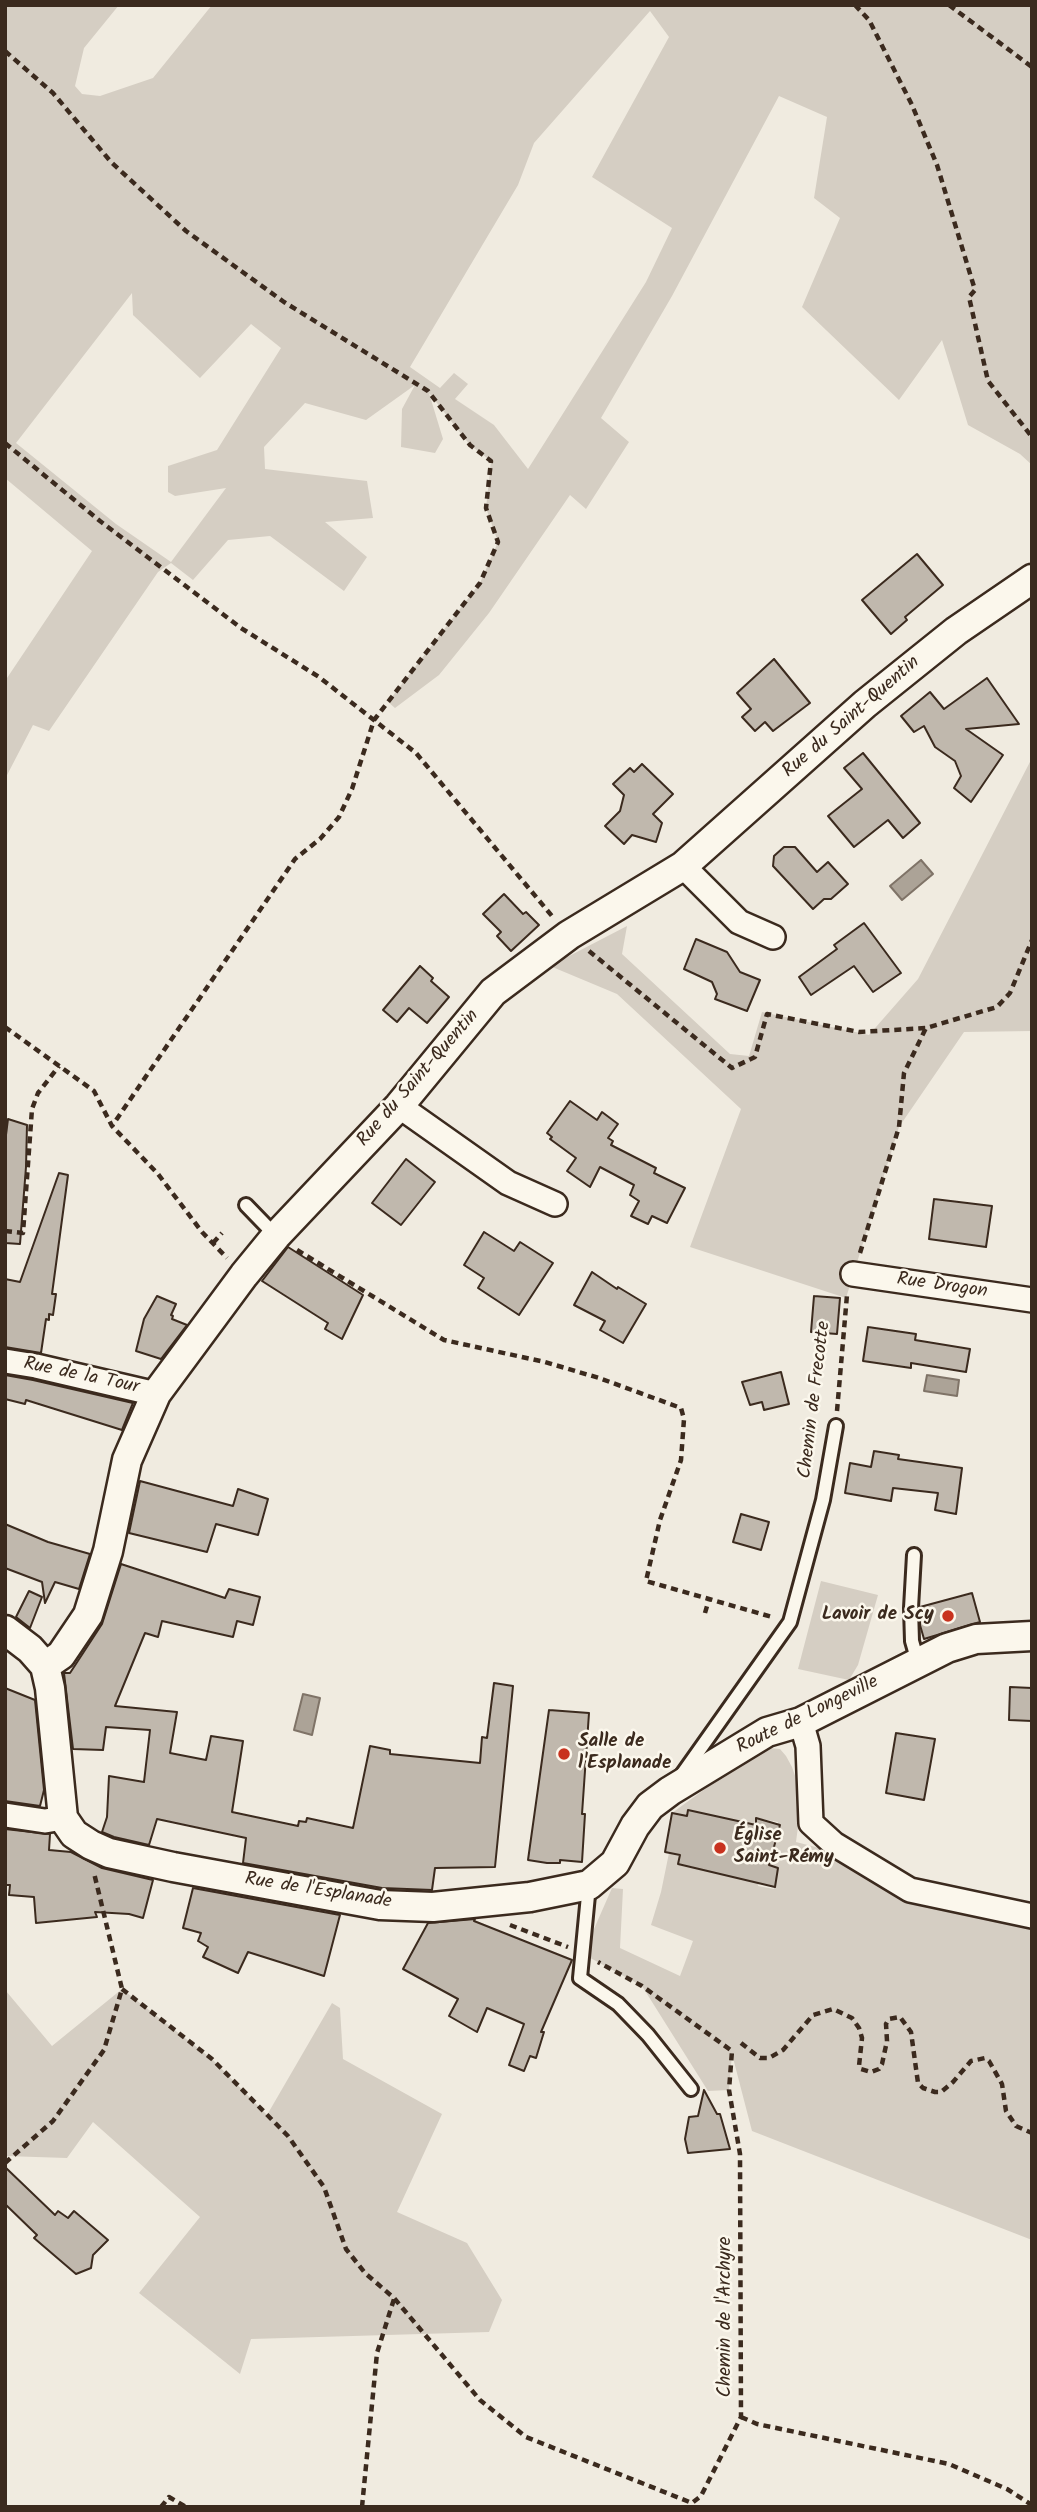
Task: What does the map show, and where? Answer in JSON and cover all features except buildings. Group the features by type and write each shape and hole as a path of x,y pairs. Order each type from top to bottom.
{"street":[{"name":"Rue du Saint-Quentin","path":"45,1666 61,1655 88,1615 108,1551 127,1460 156,1394 276,1236 399,1106 493,992 569,934 684,866 864,704 956,631 1032,579"},
{"path":"684,866 739,922 773,937"},
{"path":"399,1106 508,1182 555,1204"},
{"name":"Rue Drogon","path":"853,1275 1032,1300"},
{"name":"Rue de la Tour","path":"5,1361 156,1394"},
{"path":"5,1630 30,1649 45,1666 50,1688 63,1818 75,1834 91,1845"},
{"name":"Route de Longeville","path":"589,1885 615,1863 635,1826 650,1806 767,1732 801,1722 947,1647 976,1639 1032,1636"},
{"path":"801,1722 808,1746 811,1822 834,1844 910,1890 1032,1916"},
{"path":"5,1815 45,1821 63,1818"},
{"name":"Rue de l'Esplanade","path":"91,1845 109,1853 173,1867 380,1905 457,1905 530,1898 589,1885"}],"lane":[{"path":"246,1205 276,1236"},
{"name":"Chemin de Frecotte","path":"670,1791 790,1622 823,1500 835,1426"},
{"path":"914,1555 912,1641 918,1662"},
{"path":"589,1885 580,1978 618,2004 648,2035 691,2089"}],"path":[{"path":"855,5 869,20 912,105 937,165 975,290 969,297 988,381 1032,438"},
{"path":"949,5 1032,68"},
{"path":"5,51 54,93 111,162 186,231 284,302 428,391 470,445 491,461 485,508 498,542 480,583 374,720 352,789 339,817 320,839 295,859 112,1126"},
{"path":"5,443 100,521 241,628 319,677 416,753 569,934 732,1068 755,1057 767,1014 859,1032 926,1028 997,1007 1010,993 1032,940"},
{"path":"5,1027 94,1091 112,1126 158,1174 213,1243 244,1275"},
{"name":"Chemin de Frecotte","path":"835,1426 846,1298 899,1127 904,1073 926,1028"},
{"path":"5,1231 23,1233 32,1109 38,1093 59,1066"},
{"path":"213,1243 222,1233"},
{"path":"276,1236 444,1340 559,1366 681,1408 684,1419 681,1460 660,1520 646,1581 790,1622"},
{"path":"705,1613 709,1600"},
{"path":"5,2163 53,2121 104,2050 122,1989 94,1874 91,1845"},
{"path":"122,1989 212,2059 288,2136 324,2187 346,2249 365,2273 394,2298 480,2400 526,2437 692,2503 701,2497 741,2417"},
{"path":"741,2043 760,2058 769,2058 782,2050 813,2015 833,2009 852,2018 859,2028 862,2038 859,2066 871,2073 882,2064 887,2041 886,2024 889,2019 900,2017 911,2032 918,2082 923,2088 941,2092 971,2061 985,2058 1002,2084 1006,2111 1016,2126 1032,2133"},
{"name":"Chemin de l'Archyre","path":"721,2044 732,2051 729,2090 740,2154 741,2417 757,2424 949,2464 1007,2489 1032,2505"},
{"path":"362,2507 377,2353 394,2298"},
{"path":"161,2507 169,2497 186,2507"}],"shaded area":[{"path":"5,5 119,5 84,48 75,86 82,94 100,96 153,78 212,5 1032,5 1032,465 1020,454 968,425 942,340 899,400 802,307 840,218 814,198 827,117 779,96 672,296 601,418 629,442 586,509 570,495 489,613 439,675 395,708 388,702 480,583 498,542 486,508 491,461 470,445 429,393 443,439 435,453 401,447 402,409 415,385 366,420 305,403 264,447 265,469 367,481 373,518 325,522 367,557 344,591 270,536 228,540 193,580 171,563 158,572 49,731 33,725 5,779 5,681 92,551 5,478","holes":["650,11 669,37 592,177 672,228 646,282 528,469 494,425 455,399 468,384 454,373 440,388 410,367 518,185 534,143","132,293 133,315 200,378 251,324 281,348 217,450 168,466 168,492 175,496 226,488 171,562 116,524 16,443"]},
{"path":"1032,758 1032,1031 964,1032 899,1127 846,1298 690,1247 741,1109 617,994 550,966 627,926 622,954 730,1054 749,1056 762,1012 869,1035 918,979"},
{"path":"921,860 933,874 902,900 890,886"},
{"path":"927,1375 959,1380 957,1396 924,1391"},
{"path":"821,1581 878,1595 858,1665 849,1680 798,1669"},
{"path":"303,1694 320,1698 312,1735 294,1730"},
{"path":"769,1748 780,1749 786,1756 802,1796 796,1842 831,1851 1032,1926 1032,2240 752,2131 732,2054 729,2090 708,2091 642,1986 583,1954 612,1888 623,1889 620,1948 680,1976 693,1941 651,1925 669,1853 759,1879 758,1886 774,1889 778,1868 769,1865 778,1822 756,1818 754,1824 688,1810 687,1816 672,1813 734,1768"},
{"path":"122,1989 212,2059 267,2115 332,2003 340,2008 343,2059 442,2114 397,2212 467,2243 502,2300 489,2332 251,2339 240,2374 139,2293 200,2217 93,2122 67,2158 5,2156 6,1991 52,2046"}],"place":[{"name":"Lavoir de Scy","path":"948,1616"},
{"name":"Salle de l'Esplanade","path":"564,1754"},
{"name":"Église Saint-Rémy","path":"720,1848"}]}
